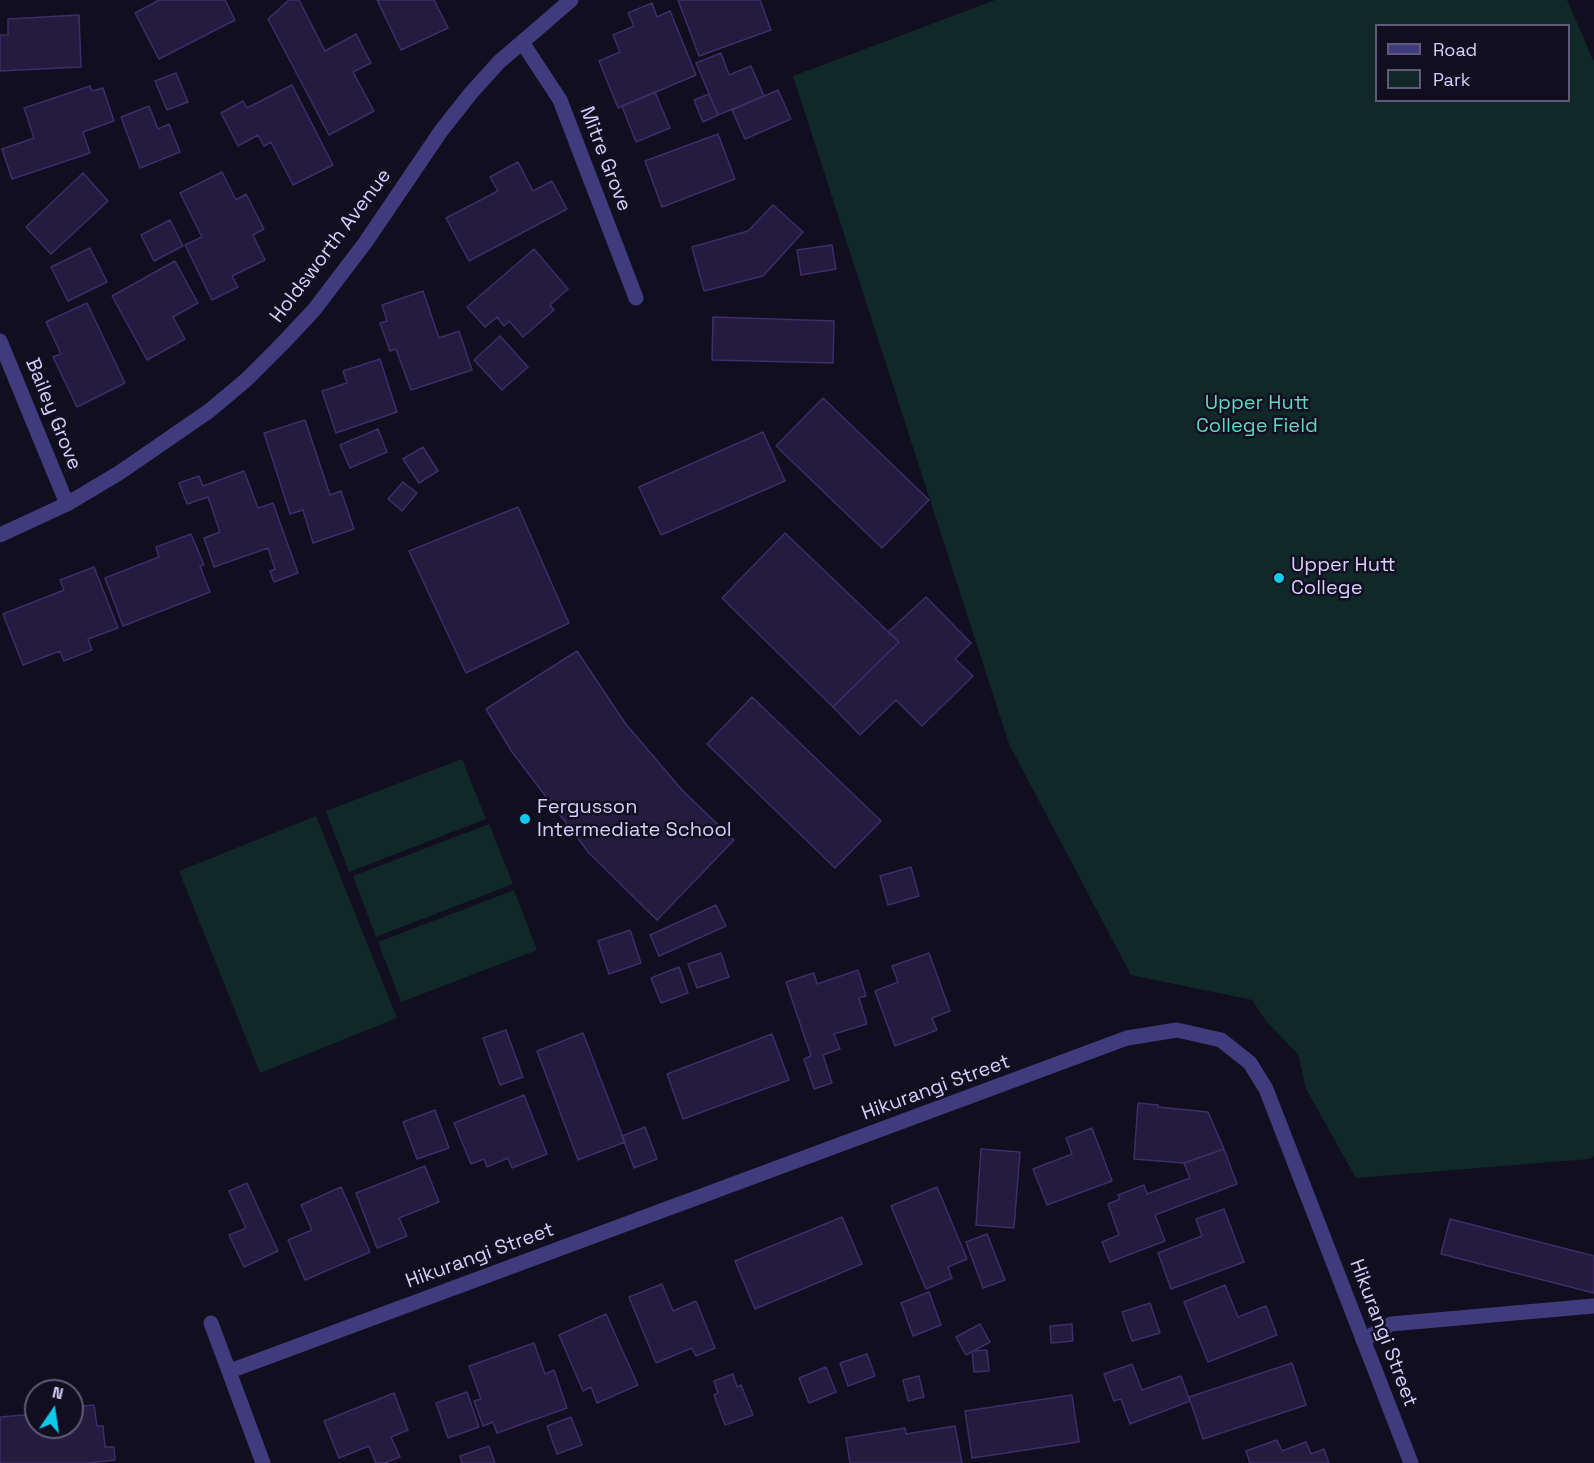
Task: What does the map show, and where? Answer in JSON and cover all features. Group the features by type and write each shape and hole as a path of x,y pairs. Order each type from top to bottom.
{"street":[{"name":"Holdsworth Avenue","path":"0,535 67,504 119,473 201,417 246,380 314,310 441,131 471,93 499,62 571,0"},
{"name":"Mitre Grove","path":"522,42 560,100 636,298"},
{"name":"Bailey Grove","path":"0,341 67,504"},
{"name":"Hikurangi Street","path":"230,1371 1127,1038 1177,1030 1221,1040 1250,1063 1266,1089 1411,1463"},
{"path":"1363,1340 1392,1324 1594,1306"},
{"path":"212,1323 263,1463"}],"green space":[{"name":"Upper Hutt College Field","path":"995,0 1567,0 1594,62 1594,1156 1589,1159 1356,1178 1306,1089 1298,1054 1266,1021 1252,1000 1131,975 1009,744 793,76"},
{"path":"462,759 486,819 349,872 326,811"},
{"path":"316,816 397,1018 260,1073 179,871"},
{"path":"489,824 513,884 376,937 353,876"},
{"path":"514,890 537,950 401,1002 378,942"}],"building":[{"path":"159,0 225,0 235,20 159,59 135,13"},
{"path":"289,0 299,0 325,51 356,34 371,63 353,72 374,111 329,135 268,19"},
{"path":"377,0 434,0 448,28 401,50"},
{"path":"678,0 760,0 771,30 699,56"},
{"path":"652,3 657,17 670,11 696,75 618,108 599,61 620,52 613,35 634,26 628,13"},
{"path":"79,15 81,67 0,71 0,35 8,35 8,19"},
{"path":"721,53 729,75 751,66 764,96 718,115 696,63"},
{"path":"176,73 188,102 167,110 155,81"},
{"path":"292,85 333,165 293,185 271,142 264,146 258,135 238,146 221,113 243,101 247,108"},
{"path":"90,86 92,91 103,88 114,121 83,132 90,153 12,179 2,149 34,138 24,108"},
{"path":"778,90 791,119 745,139 732,110"},
{"path":"655,92 670,128 636,142 622,106"},
{"path":"709,94 718,115 703,122 694,100"},
{"path":"149,106 158,129 169,124 180,152 140,168 121,117"},
{"path":"718,134 735,179 662,207 645,161"},
{"path":"518,162 533,191 552,181 567,209 469,261 446,218 498,191 490,177"},
{"path":"222,172 236,200 246,194 264,229 253,235 265,260 232,276 238,287 212,300 185,245 202,237 180,193"},
{"path":"83,173 108,201 51,254 26,227"},
{"path":"773,205 803,232 763,276 704,291 692,247 748,231"},
{"path":"170,220 183,246 154,261 141,235"},
{"path":"832,245 836,269 801,275 797,250"},
{"path":"90,248 107,282 68,301 51,267"},
{"path":"534,249 568,289 550,305 554,310 523,337 509,321 504,326 497,317 485,327 467,307"},
{"path":"175,261 198,303 173,317 185,339 147,360 112,296"},
{"path":"423,291 439,338 459,331 472,370 411,390 396,349 390,351 380,323 387,321 382,305"},
{"path":"87,303 125,383 77,407 53,357 61,354 46,322"},
{"path":"713,317 834,321 833,363 712,360"},
{"path":"500,336 528,367 502,390 474,360"},
{"path":"380,359 397,412 336,433 322,391 347,383 343,371"},
{"path":"823,398 929,500 882,548 776,446"},
{"path":"305,420 330,495 341,491 354,529 313,543 303,510 290,514 264,433"},
{"path":"378,429 387,452 350,468 340,445"},
{"path":"763,432 785,481 661,535 639,487"},
{"path":"423,447 438,471 419,483 403,459"},
{"path":"244,471 258,508 273,503 298,573 274,582 270,571 275,569 268,548 214,567 204,538 220,532 208,497 187,504 179,483 199,476 203,486"},
{"path":"403,482 417,493 402,511 388,499"},
{"path":"518,507 569,623 466,673 409,551"},
{"path":"785,533 899,642 833,707 722,598"},
{"path":"191,534 204,565 200,566 210,592 123,626 105,578 159,557 156,547"},
{"path":"94,567 118,628 88,639 92,650 64,661 60,651 23,665 3,614 64,590 60,580"},
{"path":"926,597 971,643 955,659 973,676 922,726 896,700 860,735 833,707 899,642 888,632"},
{"path":"577,651 625,723 682,790 734,840 657,920 589,853 512,752 486,709"},
{"path":"752,697 881,821 835,868 707,744"},
{"path":"911,867 919,896 888,905 880,876"},
{"path":"716,905 726,926 659,956 650,935"},
{"path":"630,930 641,963 609,974 598,941"},
{"path":"721,953 729,977 697,988 688,964"},
{"path":"929,953 950,1011 932,1018 937,1030 895,1046 875,991 898,982 892,966"},
{"path":"679,967 688,993 661,1003 651,978"},
{"path":"858,970 866,996 859,998 867,1024 834,1034 840,1049 823,1055 832,1083 814,1089 804,1059 811,1056 786,982 814,973 817,984"},
{"path":"506,1030 523,1077 500,1085 483,1038"},
{"path":"583,1033 625,1142 578,1160 537,1051"},
{"path":"772,1034 789,1080 683,1119 667,1074"},
{"path":"524,1095 547,1154 512,1168 508,1158 487,1167 484,1159 471,1164 454,1123"},
{"path":"1138,1103 1208,1112 1224,1149 1184,1163 1134,1159"},
{"path":"435,1110 449,1148 417,1159 403,1122"},
{"path":"645,1127 657,1159 634,1168 622,1136"},
{"path":"1092,1128 1112,1181 1047,1205 1033,1169 1072,1154 1066,1138"},
{"path":"981,1149 1020,1152 1014,1228 976,1225"},
{"path":"1224,1149 1237,1184 1155,1215 1165,1241 1110,1262 1102,1242 1119,1235 1108,1204 1120,1199 1118,1195 1144,1185 1147,1194 1190,1178 1184,1163"},
{"path":"425,1166 439,1202 399,1218 407,1236 377,1248 356,1193"},
{"path":"247,1183 278,1251 244,1267 229,1235 246,1228 229,1191"},
{"path":"341,1187 370,1252 305,1280 288,1240 312,1230 301,1205"},
{"path":"937,1187 967,1259 948,1267 952,1278 926,1289 891,1206"},
{"path":"1224,1209 1244,1262 1171,1289 1158,1253 1202,1236 1196,1219"},
{"path":"842,1217 862,1264 755,1309 735,1261"},
{"path":"1450,1219 1594,1256 1594,1293 1441,1254"},
{"path":"987,1234 1005,1280 983,1288 966,1242"},
{"path":"662,1284 673,1311 696,1301 715,1348 696,1356 692,1348 656,1363 629,1297"},
{"path":"1225,1285 1238,1317 1266,1306 1277,1335 1208,1362 1184,1302"},
{"path":"929,1292 941,1325 913,1336 901,1303"},
{"path":"1150,1303 1160,1333 1132,1341 1122,1312"},
{"path":"606,1314 638,1385 597,1403 591,1387 583,1391 559,1335"},
{"path":"980,1324 990,1342 966,1355 956,1337"},
{"path":"1072,1324 1073,1341 1051,1343 1050,1326"},
{"path":"534,1343 545,1374 554,1370 567,1408 497,1433 493,1422 483,1426 474,1401 481,1399 469,1366"},
{"path":"987,1350 989,1371 974,1372 972,1351"},
{"path":"867,1354 875,1376 848,1386 840,1363"},
{"path":"1292,1363 1306,1405 1203,1439 1189,1397"},
{"path":"1132,1364 1142,1390 1181,1376 1190,1401 1130,1424 1121,1399 1114,1401 1104,1374"},
{"path":"826,1367 836,1392 809,1403 799,1378"},
{"path":"733,1374 737,1387 741,1385 753,1415 725,1425 714,1395 718,1393 714,1381"},
{"path":"919,1376 924,1397 908,1401 903,1380"},
{"path":"467,1392 479,1427 448,1438 436,1403"},
{"path":"394,1393 408,1430 391,1437 400,1457 385,1463 376,1463 369,1446 339,1458 324,1421"},
{"path":"1072,1395 1079,1442 972,1458 965,1411"},
{"path":"94,1405 97,1426 103,1426 105,1447 114,1447 115,1460 89,1463 0,1463 0,1417 24,1415 24,1439 84,1439 84,1406"},
{"path":"571,1417 582,1445 557,1454 547,1426"},
{"path":"955,1426 962,1463 850,1463 846,1438 905,1428 906,1434"},
{"path":"1277,1440 1282,1451 1306,1442 1311,1454 1324,1449 1329,1463 1250,1463 1246,1451"},
{"path":"489,1446 495,1463 462,1463 460,1456"}],"place":[{"name":"Upper Hutt College","path":"1279,578"},
{"name":"Fergusson Intermediate School","path":"525,819"}]}
